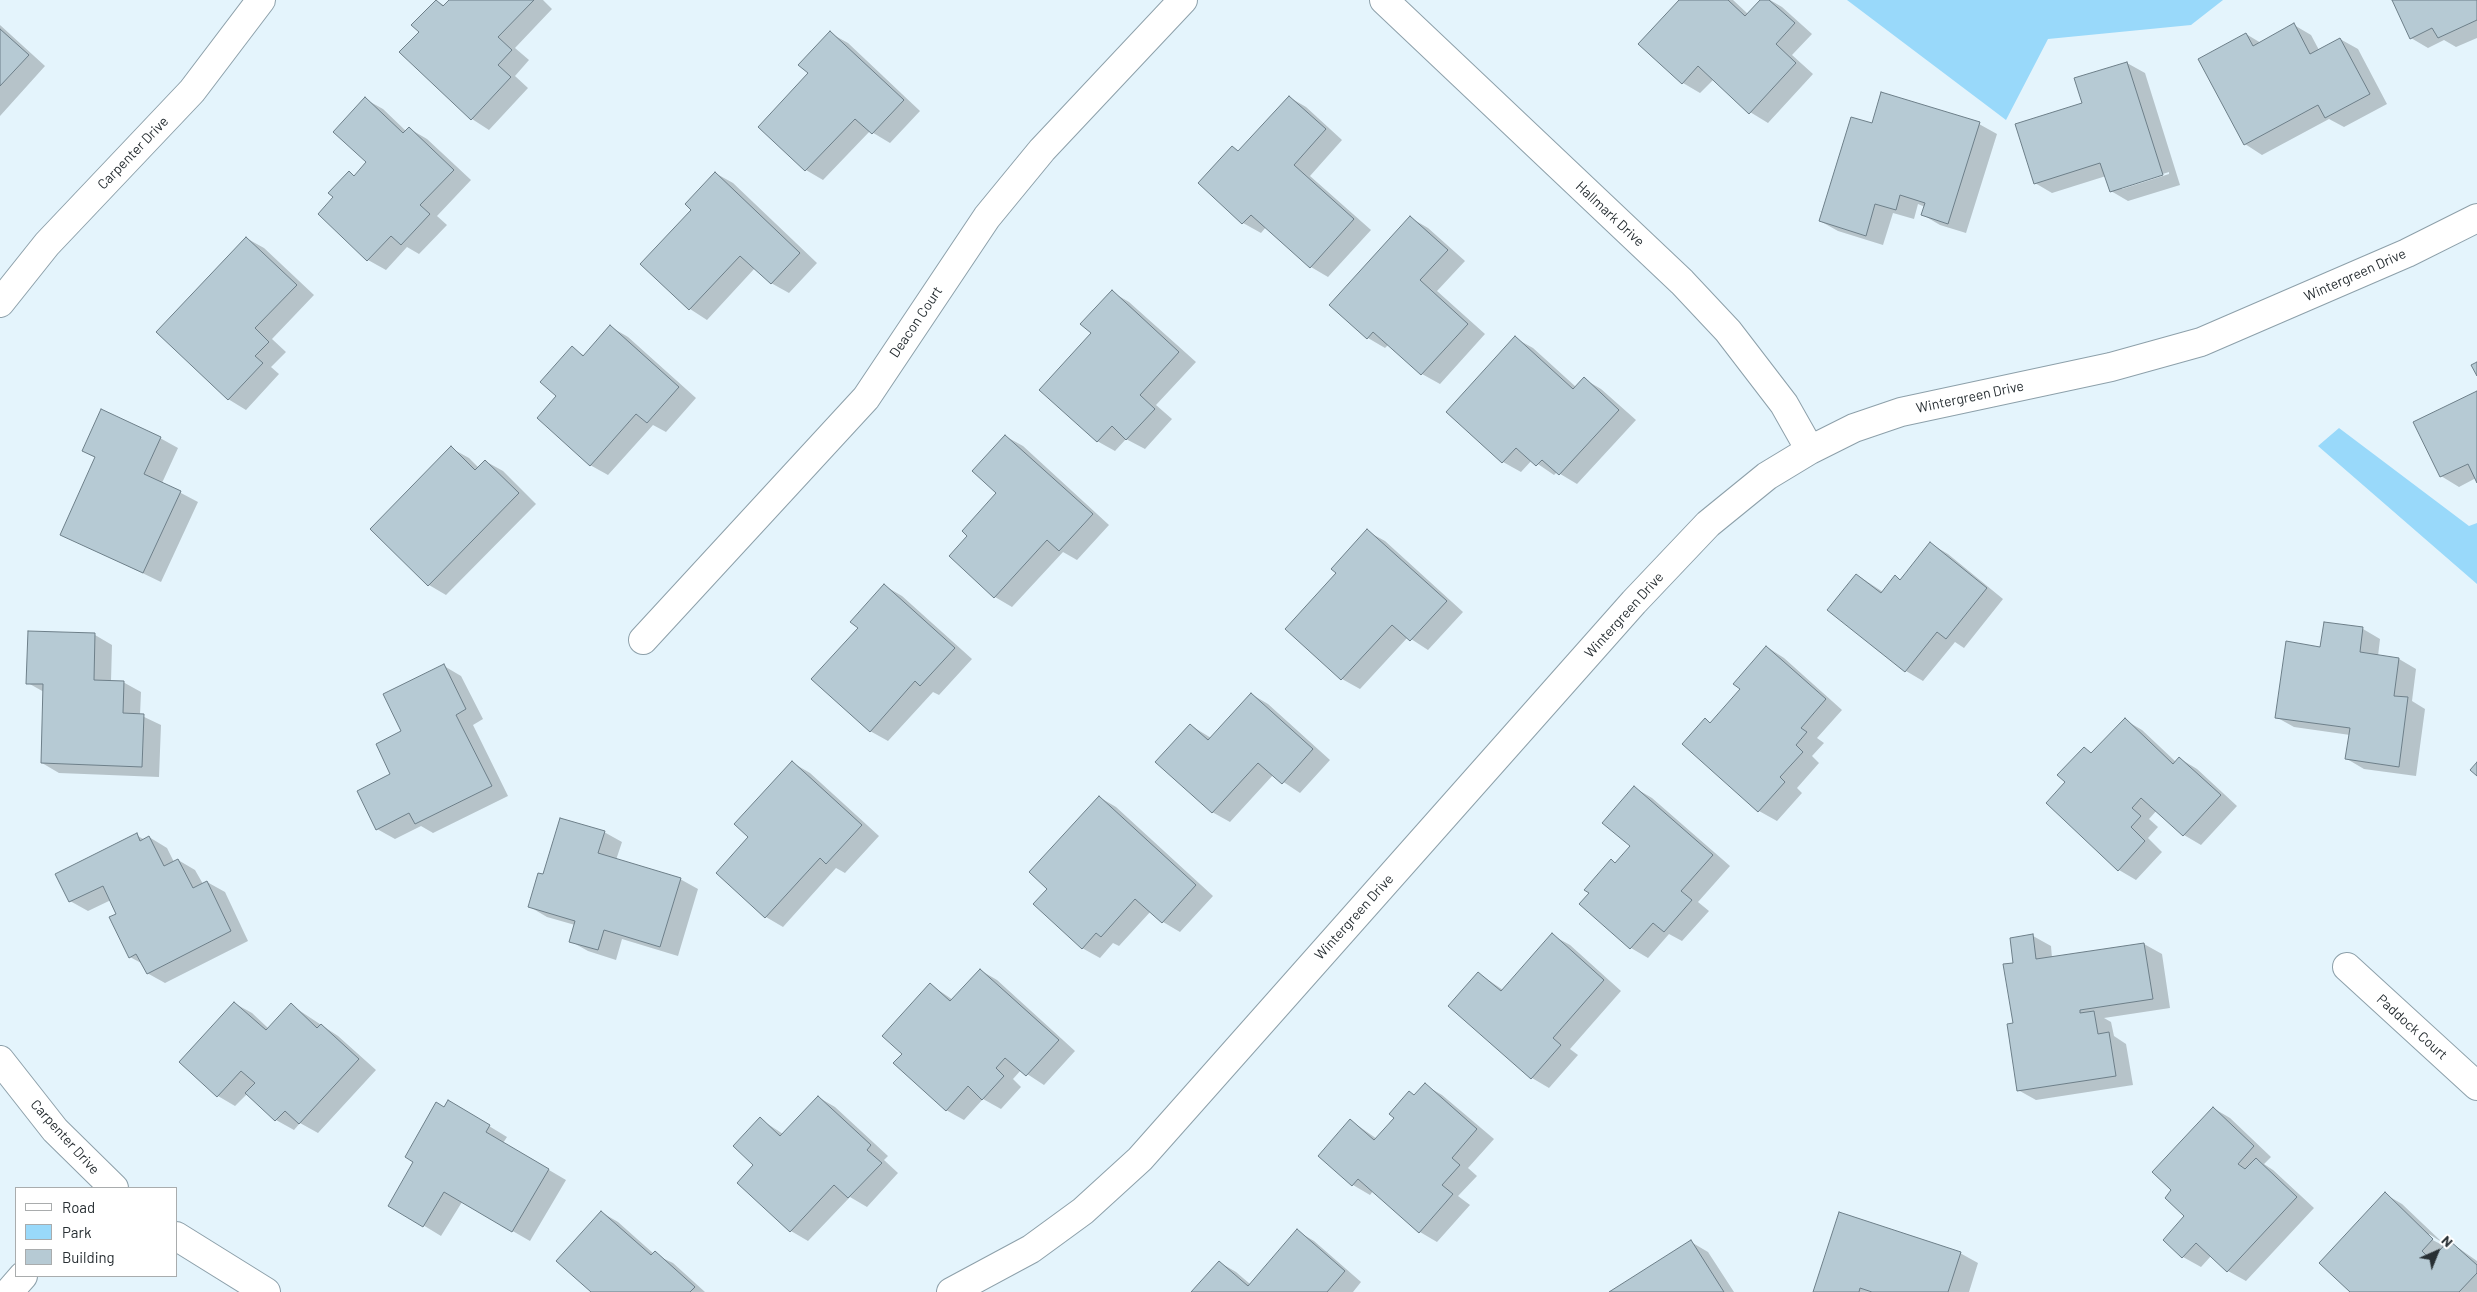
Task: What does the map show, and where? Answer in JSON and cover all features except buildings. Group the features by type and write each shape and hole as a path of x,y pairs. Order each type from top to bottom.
{"street":[{"name":"Carpenter Drive","path":"0,303 47,244 192,91 261,0"},
{"name":"Deacon Court","path":"643,640 866,398 988,217 1042,150 1183,0"},
{"name":"Hallmark Drive","path":"1384,0 1682,282 1728,331 1784,404 1810,450"},
{"name":"Wintergreen Drive","path":"951,1292 1031,1249 1083,1211 1140,1159 1621,617 1702,531 1767,476 1810,450 1854,428 1901,412 2111,367 2201,342 2407,253 2477,218"},
{"name":"Paddock Court","path":"2346,967 2477,1086"},
{"name":"Carpenter Drive","path":"0,1060 55,1130 108,1186"},
{"path":"178,1237 266,1292"},
{"path":"9,1292 23,1277"}],"green space":[{"path":"1847,0 2223,0 2191,25 2048,39 2006,120"},
{"path":"2339,428 2469,526 2477,523 2477,584 2318,446"}]}
